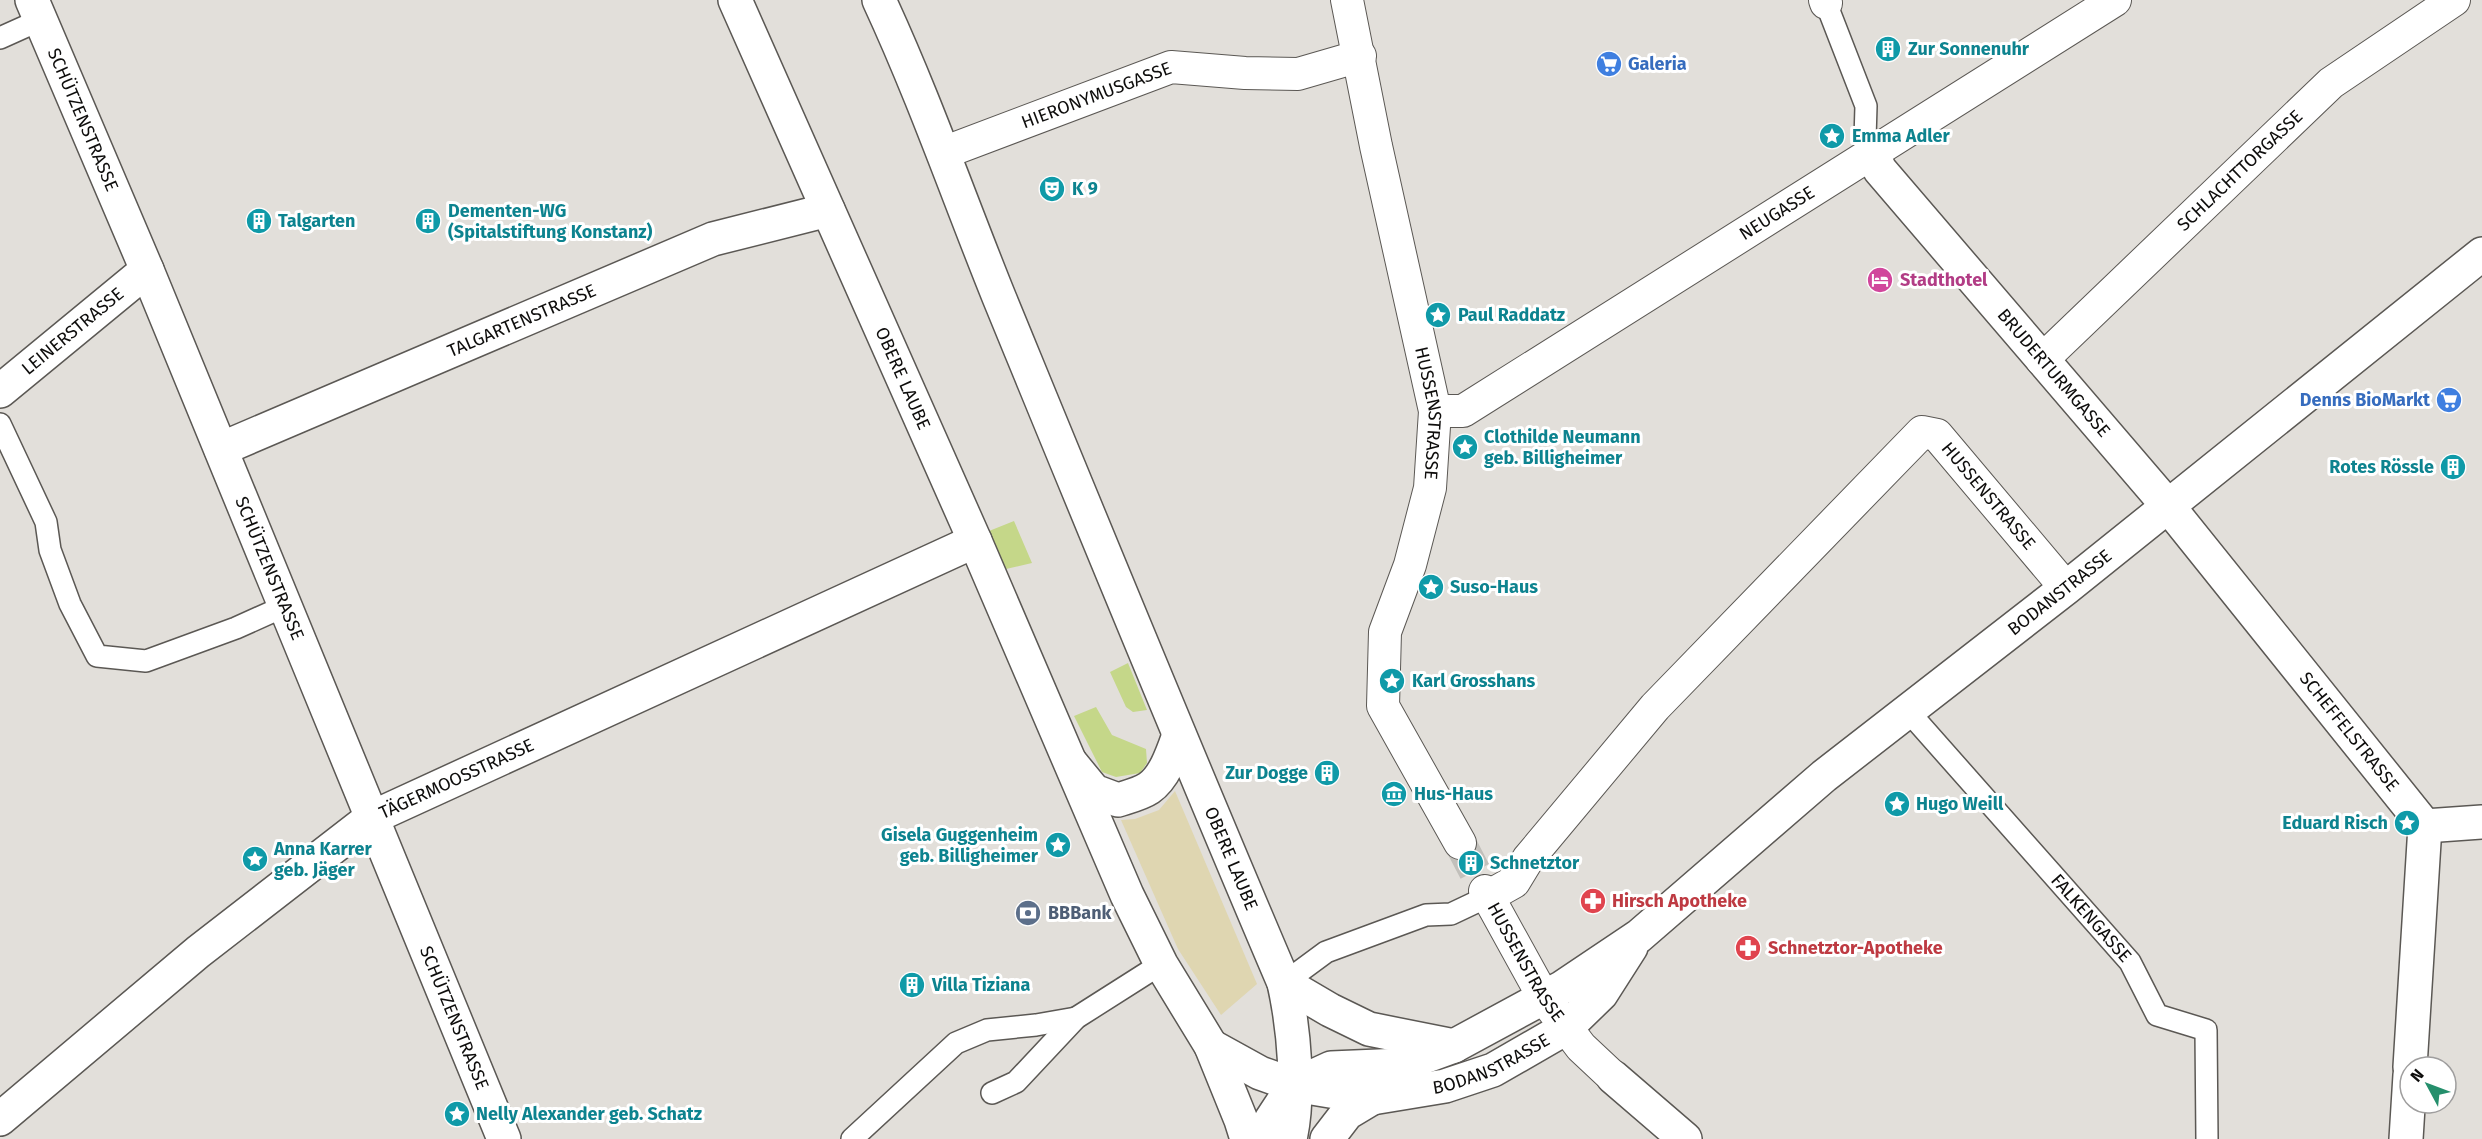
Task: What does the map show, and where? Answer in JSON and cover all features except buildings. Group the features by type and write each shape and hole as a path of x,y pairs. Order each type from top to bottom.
{"street":[{"name":"OBERE LAUBE","path":"735,0 975,541 1127,895 1161,964 1210,1046 1242,1120 1247,1139"},
{"name":"OBERE LAUBE","path":"879,0 907,61 993,283 1284,983 1291,1016 1294,1085 1295,1118 1290,1139"},
{"name":"HUSSENSTRASSE","path":"1347,0 1360,56 1376,146 1435,411 1430,488 1410,565 1385,632 1383,706 1460,843"},
{"name":"NEUGASSE","path":"1435,411 1463,411 2115,0"},
{"name":"SCHLACHTTORGASSE","path":"2042,360 2331,83 2454,0"},
{"name":"SCHÜTZENSTRASSE","path":"36,10 147,270 504,1139"},
{"name":"HIERONYMUSGASSE","path":"943,153 1171,67 1245,73 1298,74 1360,56"},
{"name":"BRUDERTURMGASSE","path":"1872,154 1880,170 2168,507"},
{"name":"TALGARTENSTRASSE","path":"221,449 713,239 828,210"},
{"name":"BODANSTRASSE","path":"1544,998 1639,936 1824,776 2066,588 2482,254"},
{"name":"LEINERSTRASSE","path":"0,392 147,270"},
{"name":"HUSSENSTRASSE","path":"1612,1077 1587,1053 1544,998 1487,894 1514,882 1528,859 1655,707 1922,432 1937,435 2066,588"},
{"name":"SCHEFFELSTRASSE","path":"2168,507 2425,826"},
{"name":"TÄGERMOOSSTRASSE","path":"0,1119 198,952 371,818 975,541"},
{"name":"OBERE LAUBE","path":"1068,759 1094,791 1118,800 1149,788 1166,768 1179,735"},
{"path":"2411,1055 2425,826 2482,822"},
{"name":"BODANSTRASSE","path":"1210,1046 1260,1073 1294,1085 1372,1098 1445,1086 1494,1070 1566,1028 1601,994 1639,936"},
{"path":"1284,983 1330,1010 1369,1029 1454,1046"},
{"path":"1265,1139 1271,1120 1294,1085 1331,1068 1402,1065 1454,1046 1544,998"},
{"path":"1612,1077 1685,1139"},
{"path":"1327,1139 1347,1113 1372,1098"},
{"path":"2406,1139 2408,1115"}],"lane":[{"path":"1826,1 1866,106 1865,139 1872,154"},
{"path":"0,38 36,10"},
{"path":"0,424 46,522 50,550 70,604 97,656 146,661 226,632 285,606"},
{"name":"FALKENGASSE","path":"1907,710 2130,962 2157,1014 2206,1030 2207,1139"},
{"path":"1284,983 1326,952 1426,915 1451,914 1487,894"},
{"path":"992,1093 1016,1082 1076,1018 1161,964"},
{"path":"852,1139 956,1042 987,1030 1076,1018"}],"green space":[{"path":"1014,521 1032,563 1006,569 989,531"},
{"path":"1128,663 1147,710 1133,712 1126,707 1110,672"},
{"path":"1096,707 1112,735 1146,749 1147,763 1140,773 1116,777 1102,772 1074,716"}],"sand":[{"path":"1175,791 1257,984 1221,1015 1178,949 1121,820 1135,819 1159,810"}],"tunnel":[{"path":"1460,843 1485,891"}],"place":[{"name":"Zur Sonnenuhr","path":"1888,49"},
{"name":"Galeria","path":"1609,64"},
{"name":"Emma Adler","path":"1832,136"},
{"name":"K 9","path":"1052,189"},
{"name":"Talgarten","path":"259,221"},
{"name":"Dementen-WG (Spitalstiftung Konstanz)","path":"428,221"},
{"name":"Stadthotel","path":"1880,280"},
{"name":"Paul Raddatz","path":"1438,315"},
{"name":"Denns BioMarkt","path":"2449,400"},
{"name":"Clothilde Neumann geb. Billigheimer","path":"1465,447"},
{"name":"Rotes Rössle","path":"2453,467"},
{"name":"Suso-Haus","path":"1431,587"},
{"name":"Karl Grosshans","path":"1392,681"},
{"name":"Zur Dogge","path":"1327,773"},
{"name":"Hus-Haus","path":"1394,794"},
{"name":"Hugo Weill","path":"1897,804"},
{"name":"Eduard Risch","path":"2407,823"},
{"name":"Gisela Guggenheim geb. Billigheimer","path":"1058,845"},
{"name":"Anna Karrer geb. Jäger","path":"255,859"},
{"name":"Schnetztor","path":"1471,863"},
{"name":"Hirsch Apotheke","path":"1593,901"},
{"name":"BBBank","path":"1028,913"},
{"name":"Schnetztor-Apotheke","path":"1748,948"},
{"name":"Villa Tiziana","path":"912,985"},
{"name":"Nelly Alexander geb. Schatz","path":"457,1114"}]}
